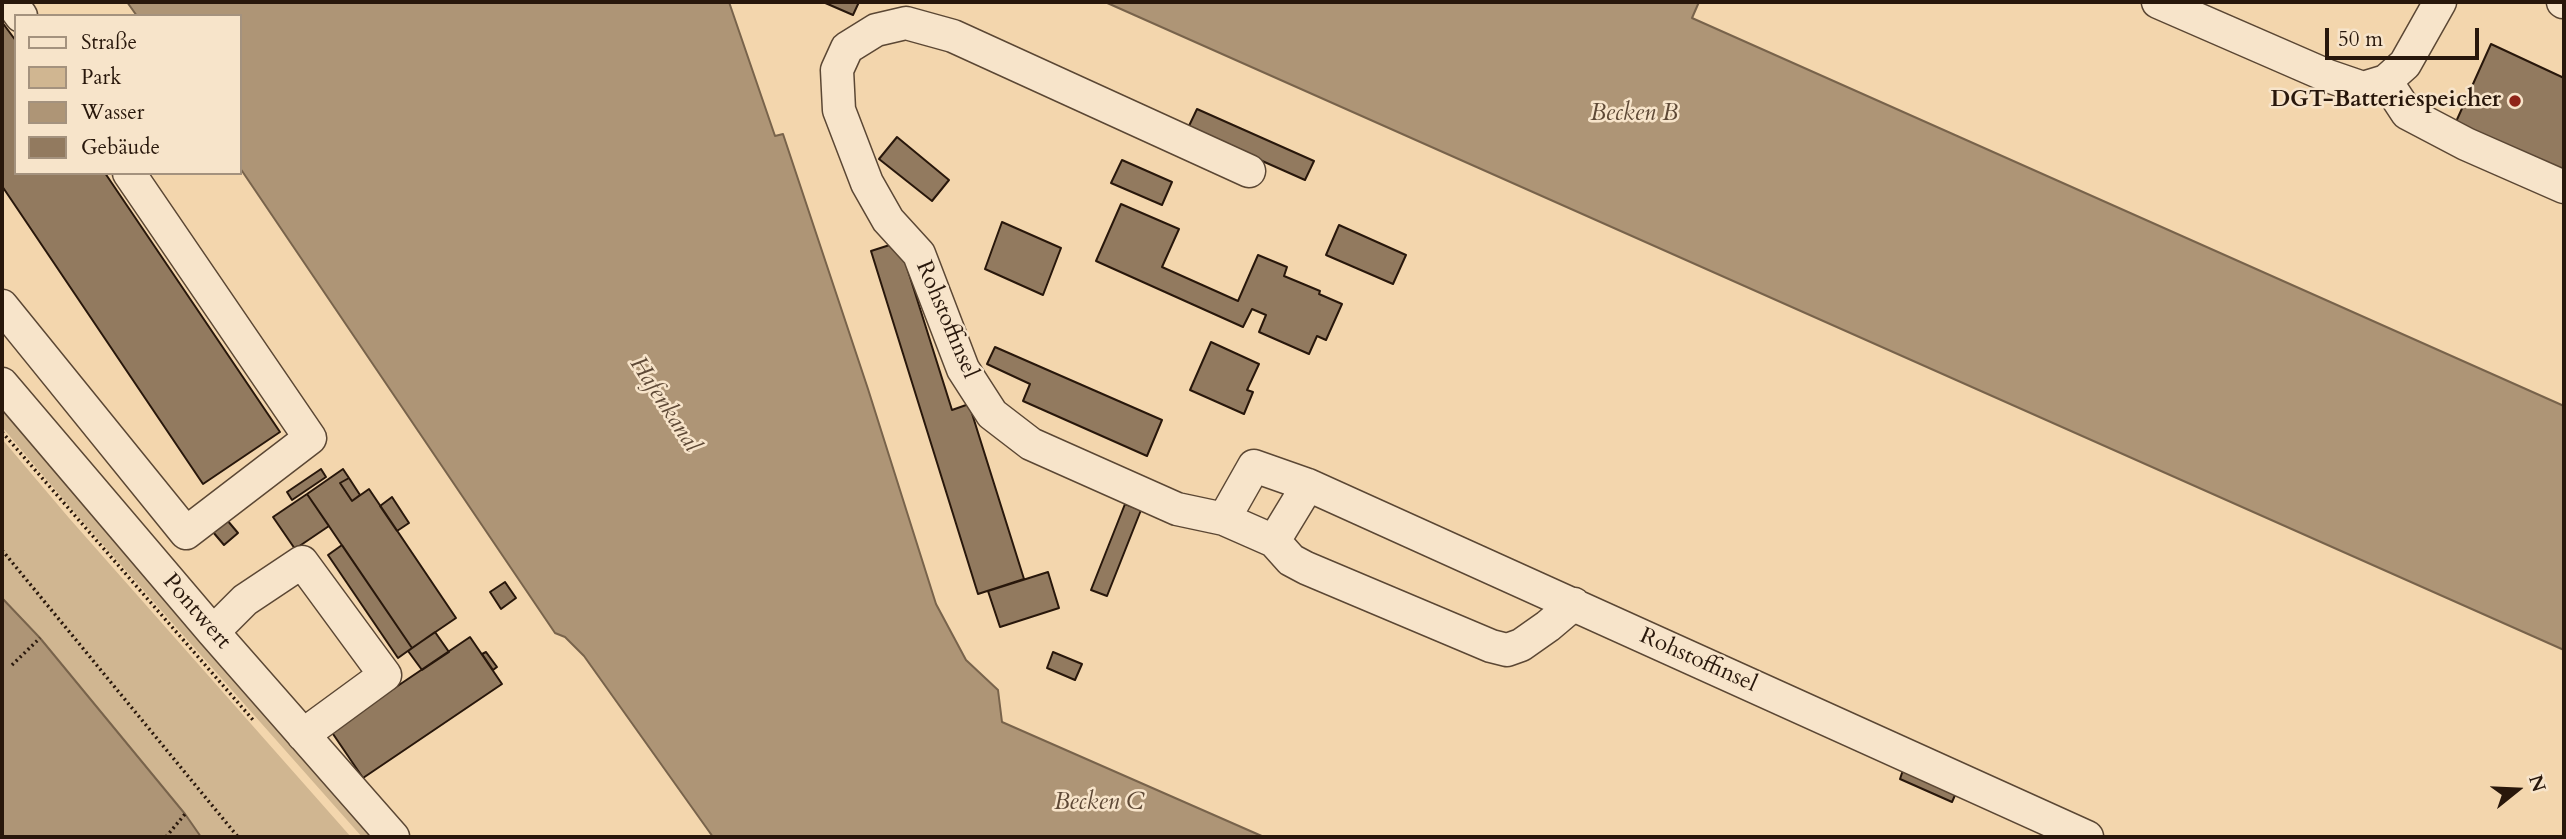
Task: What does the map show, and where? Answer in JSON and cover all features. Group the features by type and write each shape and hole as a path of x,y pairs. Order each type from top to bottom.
{"street":[{"path":"2158,2 2328,76 2363,88 2386,81 2405,64 2440,2"},
{"name":"Rohstoffinsel","path":"1249,171 953,36 906,23 876,30 847,48 837,70 839,110 867,183 888,220 919,254 963,369 992,414 1031,444 1177,509 1224,519 1274,541 1291,560 1306,568 1491,646 1507,650 1530,639 1574,604"},
{"path":"2386,81 2407,113 2466,144 2564,187"},
{"path":"2,306 186,533 310,438 130,175"},
{"name":"Pontwert","path":"2,384 213,632 393,837"},
{"name":"Rohstoffinsel","path":"1224,519 1254,466 1308,485 2087,837"},
{"path":"1274,541 1308,485"},
{"path":"213,632 245,600 302,562 385,675 303,735"}],"path":[{"path":"2,432 256,723"},
{"path":"2,550 237,837"},
{"path":"12,665 40,638"},
{"path":"166,837 185,814"}],"green space":[{"path":"2,400 382,837 362,837 75,513 2,427"},
{"path":"2,439 351,837 201,837 40,638 2,598"}],"water":[{"path":"127,2 729,2 775,136 783,134 936,604 966,660 998,690 1002,722 1264,837 713,837 584,656 565,637 555,633 242,171 242,14 136,14"},
{"name":"Becken B","path":"1105,2 1699,2 1692,18 2564,406 2564,650"},
{"path":"2,598 40,638 201,837 2,837"}],"building":[{"path":"823,2 859,2 853,15"},
{"path":"2,22 14,38 14,175 106,175 280,432 203,484 2,186"},
{"name":"DGT-Batteriespeicher","path":"2491,44 2564,78 2564,171 2455,124"},
{"path":"1197,109 1314,161 1305,180 1188,128"},
{"path":"897,137 949,180 932,201 879,159"},
{"path":"1122,160 1172,182 1162,205 1111,183"},
{"path":"1121,204 1179,229 1162,267 1238,301 1258,255 1287,267 1284,276 1320,291 1319,294 1342,304 1326,340 1317,336 1309,354 1259,332 1266,315 1252,309 1243,327 1096,261"},
{"path":"1002,222 1061,248 1043,295 985,269"},
{"path":"1339,225 1406,255 1393,284 1326,255"},
{"path":"899,242 952,410 969,404 1024,579 978,594 871,251"},
{"path":"1211,342 1259,364 1247,390 1253,392 1244,414 1190,390"},
{"path":"995,347 1162,420 1147,456 1023,401 1030,384 987,364"},
{"path":"321,469 326,477 292,500 287,492"},
{"path":"343,469 349,478 340,483 352,501 369,489 456,618 412,648 307,494"},
{"path":"349,478 360,495 352,501 340,483"},
{"path":"307,494 329,526 295,549 273,517"},
{"path":"392,497 409,523 397,531 380,506"},
{"path":"1125,504 1141,510 1107,596 1091,590"},
{"path":"227,520 238,533 224,545 213,532"},
{"path":"342,545 412,648 398,658 328,555"},
{"path":"1048,572 1059,608 1000,627 988,591"},
{"path":"505,582 516,598 501,609 490,592"},
{"path":"435,632 449,652 422,670 408,651"},
{"path":"470,637 502,684 363,778 331,731"},
{"path":"486,652 497,667 493,670 482,654"},
{"path":"1053,652 1082,664 1075,680 1047,668"},
{"path":"1903,770 1956,793 1952,802 1900,779"}],"place":[{"name":"DGT-Batteriespeicher","path":"2515,101"}],"water label":[{"name":"Hafenkanal","path":"664,405"},
{"name":"Becken C","path":"1099,803"}]}
